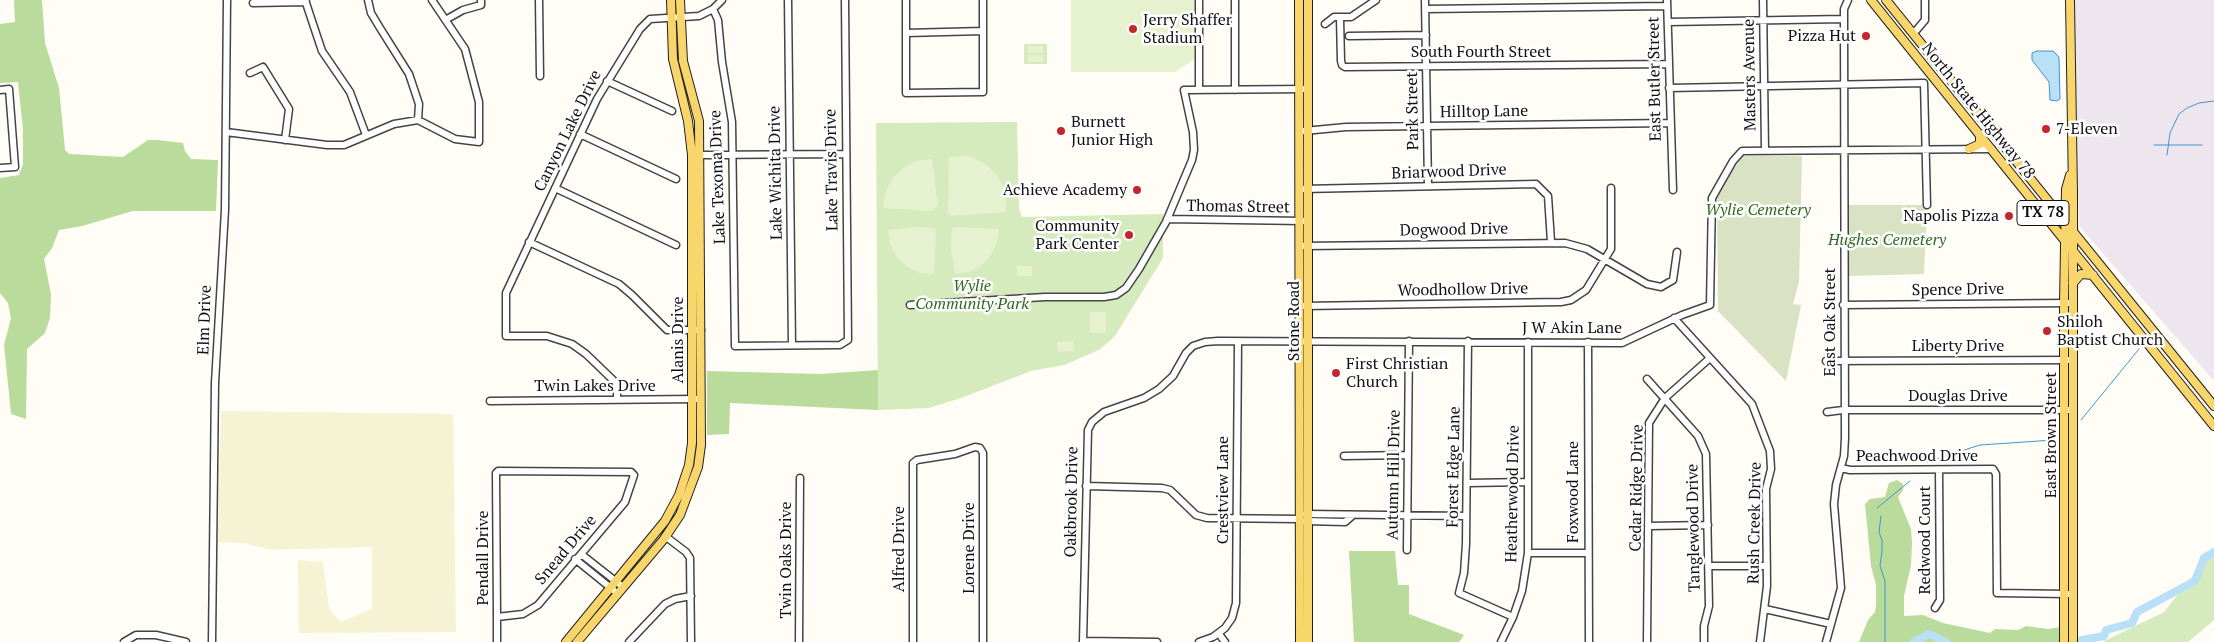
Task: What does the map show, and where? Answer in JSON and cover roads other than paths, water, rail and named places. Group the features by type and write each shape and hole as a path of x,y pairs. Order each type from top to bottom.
{"main road":[{"name":"Alanis Drive","path":"671,0 676,18"},
{"name":"Alanis Drive","path":"566,642 665,522 679,495 689,465 696,330 696,155 673,58 676,18 680,0"},
{"name":"Stone Road","path":"1299,0 1299,189 1304,221"},
{"name":"Stone Road","path":"1300,642 1304,598 1305,518 1303,306 1304,221 1308,189 1308,0"},
{"name":"North State Highway 78","path":"1871,0 2214,426"},
{"name":"North State Highway 78","path":"1886,0 2214,406"},
{"name":"East Brown Street","path":"2070,0 2073,231 2073,642"},
{"path":"1969,149 1979,145 1980,134"},
{"name":"East Brown Street","path":"2064,642 2066,594 2065,222 2066,194 2071,169"},
{"path":"2048,199 2060,201 2066,194"},
{"path":"2073,282 2080,274 2093,275"},
{"name":"Alanis Drive","path":"576,642 665,536 680,515 698,468 701,446 696,330"},
{"path":"2066,532 2074,532"},
{"name":"Stone Road","path":"1304,598 1308,642"}],"street":[{"name":"Elm Drive","path":"212,642 215,392 225,210 227,0"},
{"path":"368,0 371,13 410,74 419,104 418,120"},
{"path":"226,132 327,145 344,145 394,124 418,120 455,139 479,142 479,102 465,49 447,19 432,0"},
{"path":"447,19 463,10 482,5 482,0"},
{"path":"540,0 540,76"},
{"path":"713,10 722,0"},
{"name":"Lake Wichita Drive","path":"788,0 792,345"},
{"name":"Lake Travis Drive","path":"792,345 840,345 848,340 845,0"},
{"path":"906,0 906,93 983,92 983,0"},
{"path":"1199,90 1200,0"},
{"path":"1235,0 1235,90"},
{"path":"1325,24 1334,17 1351,17 1376,0"},
{"name":"Park Street","path":"1425,0 1428,186"},
{"name":"Masters Avenue","path":"1763,0 1765,150"},
{"name":"East Oak Street","path":"1826,642 1841,588 1834,504 1844,456 1844,9 1848,0"},
{"path":"1914,33 1924,23 1925,0"},
{"path":"253,2 305,1 322,51 350,92 366,135"},
{"path":"1425,8 1667,3"},
{"name":"East Butler Street","path":"1667,3 1673,190"},
{"name":"Canyon Lake Drive","path":"617,400 617,386 613,380 586,354 572,344 547,336 506,336 506,293 580,134 607,81 631,40 650,19 699,16 713,10"},
{"name":"Lake Texoma Drive","path":"713,10 718,20 722,62 730,110 733,154 735,346 792,345"},
{"name":"South Fourth Street","path":"1340,18 1342,65 1349,67 1669,64"},
{"path":"1668,22 1844,19"},
{"path":"906,33 983,31"},
{"path":"1349,36 1426,35"},
{"path":"250,73 263,67 289,109 285,140"},
{"path":"607,81 672,111"},
{"path":"1669,88 1924,83 1927,205"},
{"path":"0,90 8,89 16,167 0,168"},
{"path":"910,305 1045,297 1104,298 1116,295 1126,288 1139,269 1168,219 1194,150 1184,90 1308,90"},
{"name":"Hilltop Lane","path":"1299,131 1346,127 1670,123"},
{"path":"580,134 676,179"},
{"path":"1765,150 1992,149"},
{"name":"J W Akin Lane","path":"1303,342 1468,341 1622,343 1674,318 1710,305 1711,208 1714,193 1739,154 1746,150 1765,150"},
{"path":"696,155 846,154"},
{"name":"Briarwood Drive","path":"1299,189 1536,184 1548,196 1551,242"},
{"path":"555,188 676,245"},
{"name":"Woodhollow Drive","path":"1303,306 1561,302 1571,300 1586,290 1612,246 1611,188"},
{"name":"Thomas Street","path":"1168,219 1304,221"},
{"path":"529,242 618,284 632,295 667,330 696,330"},
{"name":"Dogwood Drive","path":"1304,246 1551,242 1578,246 1606,258 1647,284 1661,287 1673,280 1677,252"},
{"name":"Spence Drive","path":"1844,305 2073,303"},
{"name":"Rush Creek Drive","path":"1674,318 1752,404 1768,444 1771,469 1766,489 1767,566 1765,609 1760,642"},
{"name":"Autumn Hill Drive","path":"1407,550 1410,341"},
{"name":"Forest Edge Lane","path":"1468,341 1466,563 1459,593 1513,617"},
{"name":"Oakbrook Drive","path":"1084,641 1086,437 1090,426 1099,415 1144,398 1159,389 1173,376 1186,353 1193,346 1205,342 1303,342"},
{"name":"Crestview Lane","path":"1219,634 1232,618 1236,603 1238,342"},
{"name":"Heatherwood Drive","path":"1501,642 1513,617 1522,591 1528,553 1528,342"},
{"name":"Foxwood Lane","path":"1588,342 1587,553 1589,642"},
{"name":"Cedar Ridge Drive","path":"1648,642 1649,423 1665,398 1710,358"},
{"name":"Liberty Drive","path":"1826,361 2073,360"},
{"name":"Tanglewood Drive","path":"1647,379 1698,436 1706,454 1709,606 1704,626 1704,642"},
{"name":"Twin Lakes Drive","path":"490,401 700,399"},
{"name":"Douglas Drive","path":"1827,412 1843,410 2073,410"},
{"name":"Lorene Drive","path":"920,459 955,454 975,447 980,448 982,453 982,642"},
{"path":"1344,456 1408,455"},
{"name":"Alfred Drive","path":"913,642 912,465 915,460 920,459"},
{"name":"Peachwood Drive","path":"1841,468 1850,470 1993,469 1996,471 1997,594 2066,594"},
{"name":"Redwood Court","path":"1936,608 1940,600 1939,470"},
{"name":"Pendall Drive","path":"497,642 496,473 498,471 631,472 634,475"},
{"name":"Snead Drive","path":"497,617 523,614 538,605 625,502 634,475"},
{"name":"Twin Oaks Drive","path":"799,642 800,478"},
{"path":"1468,483 1527,482"},
{"path":"1086,486 1162,488 1170,490 1196,515 1207,518 1305,518 1344,513 1352,516 1466,516"},
{"path":"1650,526 1708,525"},
{"path":"665,536 689,555 691,642"},
{"path":"1528,553 1587,553"},
{"path":"580,554 620,590"},
{"path":"575,560 613,584"},
{"path":"1709,566 1767,566"},
{"path":"2066,594 2074,594"},
{"path":"630,642 665,604 675,599 691,596"},
{"path":"1765,609 1831,624"},
{"path":"1199,642 1219,634 1225,642"},
{"path":"124,642 136,635 156,635 186,642"},
{"path":"1084,641 1156,642"}],"water":[{"path":"2037,51 2053,51 2059,57 2060,99 2057,101 2050,100 2049,82 2032,60 2032,53"}],"waterway":[{"path":"2167,155 2170,133 2179,114 2199,103 2214,101"},
{"path":"2154,145 2202,145"},
{"path":"2081,420 2139,349"},
{"path":"1927,462 1980,445 2054,440"},
{"path":"1877,508 1910,481"},
{"path":"1881,516 1879,532 1882,540 1882,551 1880,566 1885,581 1885,642"},
{"path":"2077,641 2104,636 2106,630 2132,623 2137,612 2195,581 2204,558 2214,552"},
{"path":"1914,642 1929,634 1946,642"}],"place":[{"name":"Jerry Shaffer Stadium","path":"1133,29"},
{"name":"Pizza Hut","path":"1866,36"},
{"name":"7-Eleven","path":"2046,129"},
{"name":"Burnett Junior High","path":"1061,131"},
{"name":"Achieve Academy","path":"1137,190"},
{"name":"Napolis Pizza","path":"2009,216"},
{"name":"Community Park Center","path":"1129,235"},
{"name":"Shiloh Baptist Church","path":"2047,331"},
{"name":"First Christian Church","path":"1336,373"}],"park label":[{"name":"Wylie Cemetery","path":"1758,210"},
{"name":"Hughes Cemetery","path":"1887,240"},
{"name":"Wylie Community Park","path":"972,295"}]}
